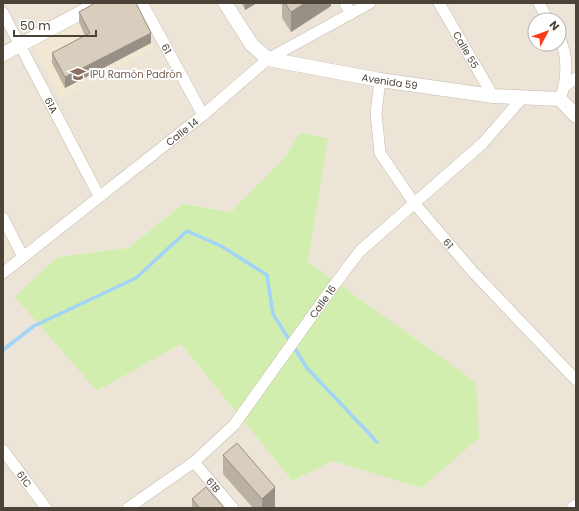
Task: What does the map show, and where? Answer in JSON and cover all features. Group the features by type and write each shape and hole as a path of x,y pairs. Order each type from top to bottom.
{"street":[{"path":"3,54 99,3"},
{"name":"61","path":"142,3 203,115"},
{"name":"Avenida 59","path":"226,3 252,46 268,59 380,80 493,96 560,99"},
{"path":"345,3 351,14"},
{"name":"Calle 14","path":"3,273 203,115 268,59 370,3"},
{"name":"Calle 55","path":"440,3 493,96"},
{"path":"538,3 543,12"},
{"name":"61A","path":"3,13 99,196"},
{"path":"564,52 565,86 560,99 576,116"},
{"path":"565,86 576,78"},
{"name":"61","path":"380,80 376,113 380,153 414,203 473,272 576,380"},
{"name":"Calle 16","path":"128,508 194,462 234,425 360,251 483,143 522,97"},
{"path":"3,218 23,257"},
{"name":"61C","path":"3,450 46,508"},
{"name":"61B","path":"194,462 233,508"},
{"path":"572,508 576,505"}],"shaded area":[{"path":"3,3 576,3 576,508 3,508","holes":["300,133 328,138 308,262 476,382 421,488 333,461 292,481 181,344 97,391 57,257 128,248 183,204 231,212 284,158"]},
{"name":"IPU Ramón Padrón","path":"115,3 130,3 155,49 61,99 33,46"},
{"path":"3,231 13,253 3,261"}],"green space":[{"path":"300,133 328,138 308,262 476,382 479,438 421,488 333,461 292,481 181,344 97,391 15,297 57,257 128,248 183,204 231,212 284,158"}],"building":[{"path":"95,3 136,3 151,33 65,77 52,53 90,33 79,12"},
{"path":"285,3 305,3 291,12"},
{"path":"237,443 275,487 262,499 223,455"},
{"path":"206,487 224,508 200,508 192,499"}],"waterway":[{"path":"3,350 34,326 136,278 187,231 221,246 267,275 273,314 307,368 377,442"}],"place":[{"name":"IPU Ramón Padrón","path":"78,74"}]}
